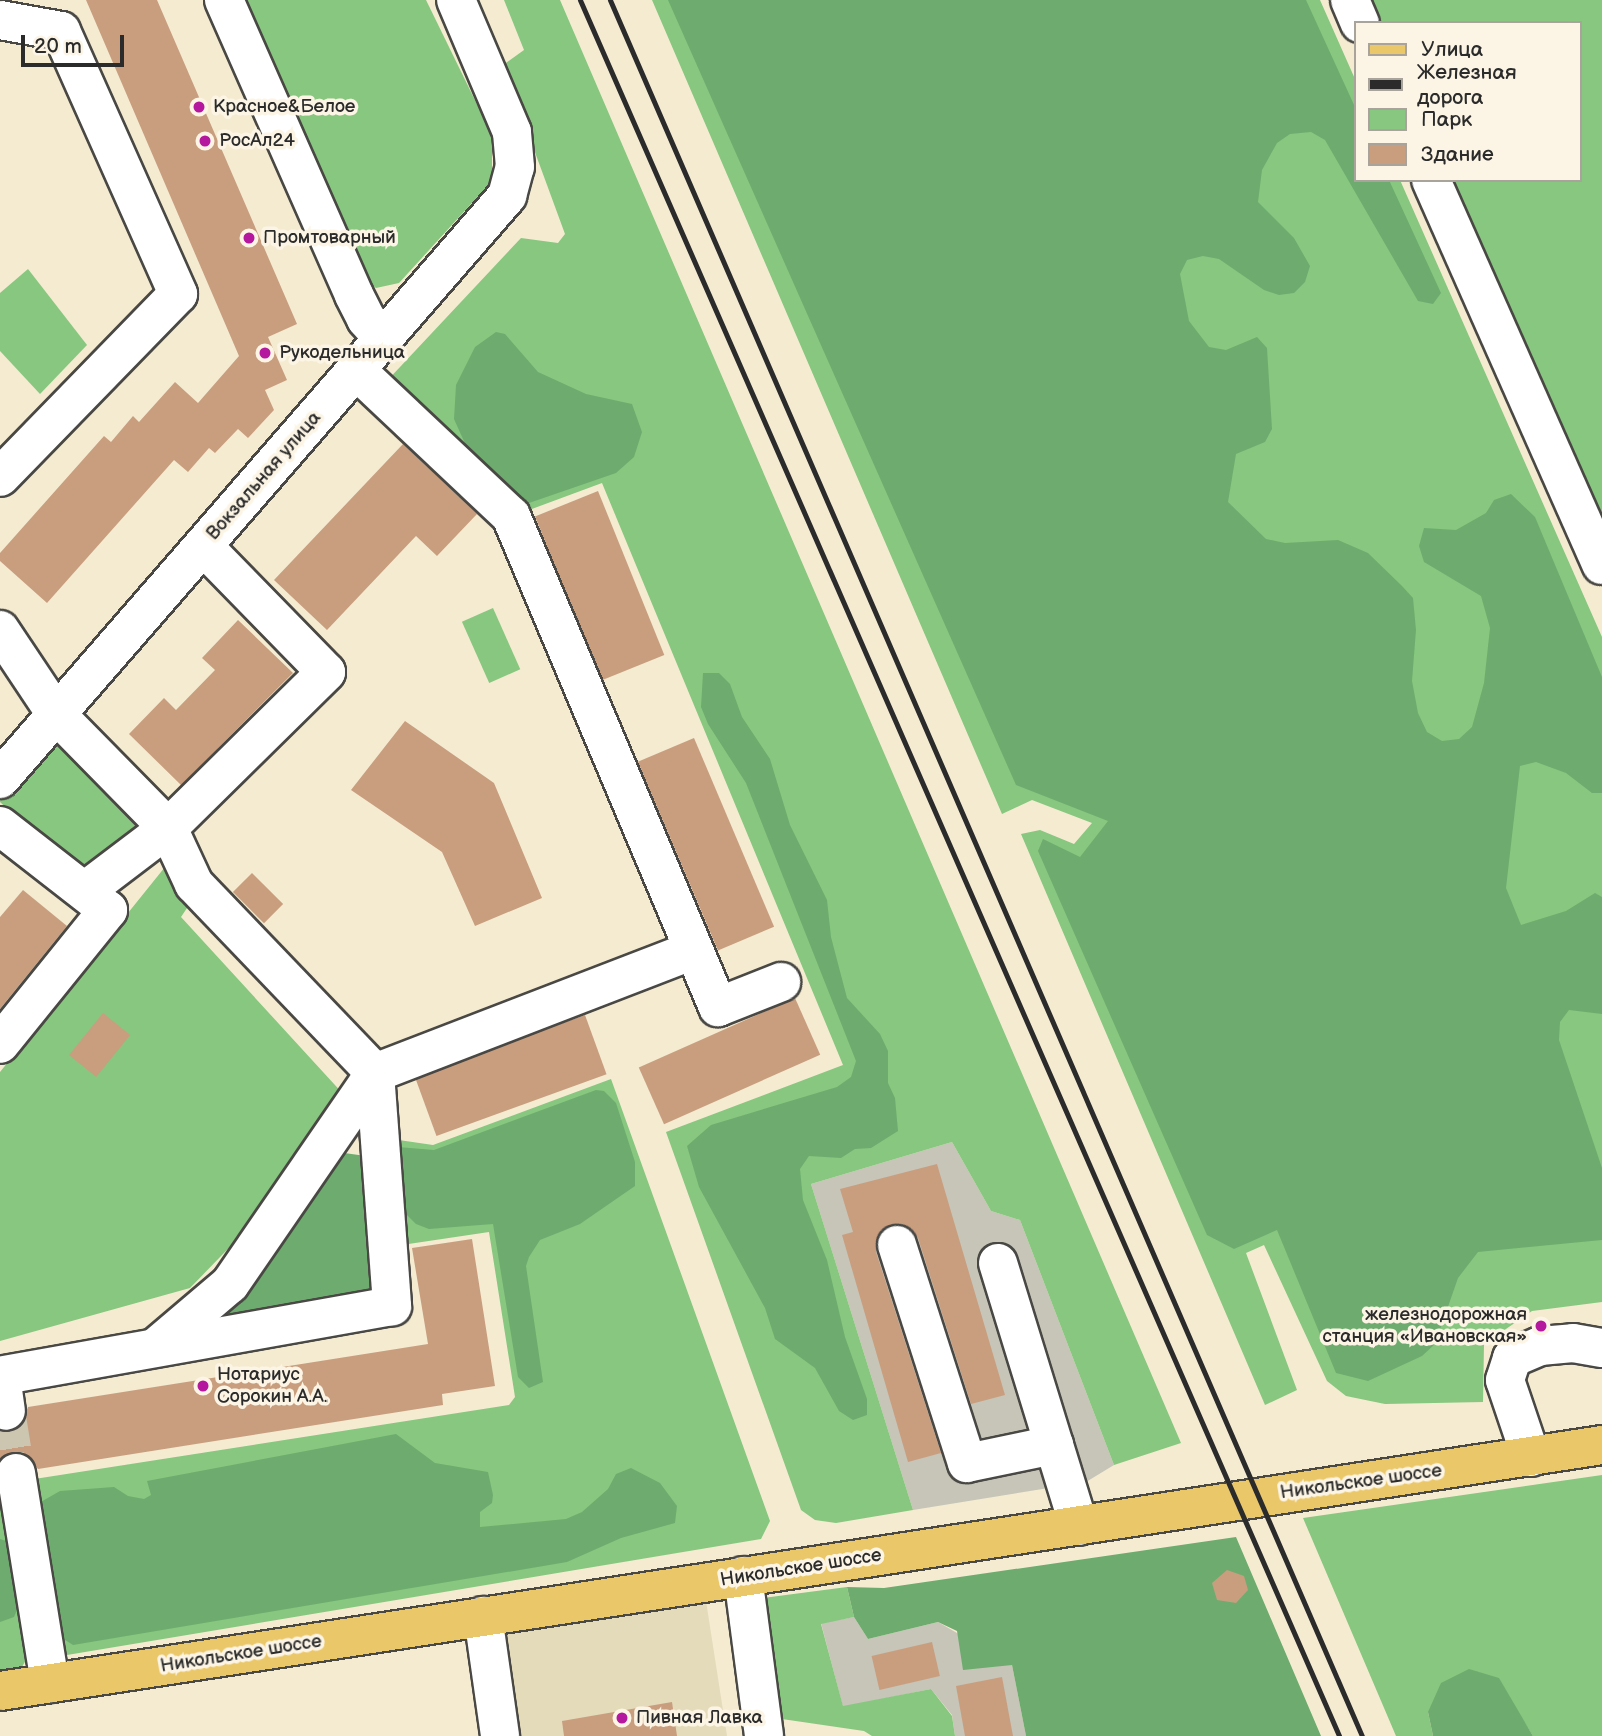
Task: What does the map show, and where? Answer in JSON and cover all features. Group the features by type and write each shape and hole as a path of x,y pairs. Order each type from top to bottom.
{"main road":[{"name":"Никольское шоссе","path":"0,1691 1602,1446"}],"street":[{"path":"224,0 354,295 366,319 383,338"},
{"name":"Вокзальная улица","path":"0,779 508,196 515,167 512,132 456,0"},
{"path":"1350,0 1359,21"},
{"path":"0,20 61,31 178,294 0,477"},
{"path":"1432,182 1602,565"},
{"path":"356,370 511,516 691,951 718,1007 781,982"},
{"path":"85,891 168,828 326,673 203,546"},
{"path":"0,630 56,714 168,828 194,884 375,1073 392,1306 155,1348 2,1387"},
{"path":"0,826 108,909 0,1044"},
{"path":"155,1348 230,1284 375,1073 691,951"},
{"path":"897,1245 967,1463 1054,1445"},
{"path":"998,1263 1079,1526"},
{"path":"1531,1457 1505,1380 1512,1358 1551,1345 1573,1343 1602,1348"},
{"path":"16,1473 50,1683"},
{"path":"743,1576 774,1735"},
{"path":"483,1616 499,1736"}],"shaded area":[{"path":"952,1142 991,1211 1020,1220 1114,1465 1086,1482 913,1510 811,1184"},
{"path":"706,1601 727,1736 509,1736 497,1635"},
{"path":"854,1617 868,1639 938,1622 1012,1665 1026,1736 955,1736 952,1715 931,1689 843,1707 821,1623"}],"green space":[{"path":"238,0 426,0 492,135 492,181 399,283 376,288 361,277"},
{"path":"504,0 560,0 1181,1443 1114,1465 1020,1220 991,1211 952,1142 811,1184 913,1510 836,1523 815,1520 801,1510 666,1132 843,1065 602,483 521,513 385,383 521,238 558,243 565,234 503,65 524,50"},
{"path":"652,0 1320,0 1354,77 1354,182 1401,182 1602,637 1602,1302 1532,1311 1484,1344 1483,1402 1385,1404 1346,1396 1327,1381 1264,1245 1246,1253 1297,1390 1265,1405 1021,834 1040,830 1074,844 1092,823 1032,800 1002,814"},
{"path":"668,0 1306,0 1354,105 1354,182 1390,182 1441,293 1433,304 1418,301 1325,140 1311,132 1290,134 1277,143 1262,170 1258,202 1294,238 1310,266 1305,282 1294,293 1279,295 1264,290 1219,259 1203,256 1187,260 1180,274 1189,321 1209,347 1226,350 1257,337 1267,348 1272,429 1265,442 1236,454 1228,502 1266,539 1285,543 1338,540 1368,553 1413,598 1416,630 1412,681 1418,713 1427,732 1442,741 1459,739 1472,727 1484,683 1490,628 1481,596 1424,562 1419,546 1424,528 1456,530 1486,513 1494,500 1511,494 1535,517 1602,677 1602,793 1592,793 1566,773 1536,762 1520,766 1506,888 1521,925 1566,911 1595,893 1602,897 1602,1014 1569,1010 1560,1022 1559,1040 1602,1168 1602,1240 1478,1252 1458,1278 1435,1344 1422,1356 1368,1381 1336,1373 1277,1230 1234,1249 1207,1235 1038,851 1043,839 1080,857 1108,821 1016,785"},
{"path":"1370,0 1602,0 1602,522 1451,182 1581,182 1581,21 1379,21"},
{"path":"28,269 87,345 40,394 0,351 0,293"},
{"path":"496,332 505,334 538,372 586,394 632,404 642,432 634,457 616,473 529,503 520,502 472,459 454,419 456,385 475,347"},
{"path":"493,608 520,669 489,683 462,622"},
{"path":"703,673 719,673 730,684 742,717 770,759 790,825 827,900 831,937 847,998 880,1034 888,1051 888,1083 895,1098 898,1131 871,1148 855,1149 841,1158 809,1156 800,1169 803,1200 827,1260 845,1337 867,1399 867,1415 853,1420 839,1411 815,1368 775,1339 765,1308 699,1187 687,1146 711,1125 837,1087 851,1077 856,1061 746,783 708,724 701,707"},
{"path":"57,739 148,824 90,886 0,802"},
{"path":"165,867 195,896 181,917 345,1096 253,1223 190,1288 0,1341 0,1072"},
{"path":"611,1079 770,1521 761,1539 67,1655 54,1646 28,1480 509,1405 515,1397 489,1232 395,1246 385,1138 433,1145"},
{"path":"596,1090 604,1091 616,1103 635,1162 635,1186 580,1224 540,1240 529,1257 526,1266 543,1382 529,1388 518,1377 493,1224 429,1229 416,1224 401,1209 398,1147 434,1150"},
{"path":"330,1151 373,1157 384,1270 371,1294 206,1332"},
{"path":"396,1434 435,1463 488,1472 492,1503 480,1512 480,1527 566,1519 582,1512 608,1489 616,1474 631,1468 660,1483 677,1506 675,1523 621,1538 567,1562 73,1645 59,1636 39,1503 60,1491 114,1487 128,1496 144,1499 151,1495 147,1481"},
{"path":"1602,1475 1602,1736 1533,1736 1516,1709 1428,1712 1433,1736 1396,1736 1303,1518"},
{"path":"7,1504 30,1653 22,1667 0,1670 0,1505"},
{"path":"1236,1537 1321,1736 1026,1736 1012,1665 963,1670 957,1631 938,1622 868,1639 854,1617 847,1587 884,1588"},
{"path":"0,1539 6,1541 17,1610 14,1617 0,1622"},
{"path":"847,1587 854,1617 821,1624 843,1706 931,1689 952,1716 955,1736 872,1736 864,1731 782,1719 763,1598"},
{"path":"1469,1669 1499,1678 1533,1736 1433,1736 1428,1712 1441,1683"}],"building":[{"path":"86,0 157,0 297,324 268,337 287,380 265,390 274,410 248,438 238,429 215,453 209,448 188,472 174,460 47,603 0,561 0,553 104,436 111,442 133,416 139,422 175,382 198,403 239,356"},
{"path":"403,444 477,514 437,556 416,536 327,630 274,580"},
{"path":"598,491 664,655 601,681 535,516"},
{"path":"238,620 293,673 181,785 129,734 164,698 176,710 215,670 202,658"},
{"path":"405,721 494,783 542,898 475,926 442,852 351,790"},
{"path":"694,738 774,927 718,951 638,762"},
{"path":"252,873 283,904 264,923 233,892"},
{"path":"23,890 67,926 0,1009 0,917"},
{"path":"795,998 820,1055 664,1124 639,1068"},
{"path":"103,1013 130,1035 96,1077 69,1055"},
{"path":"585,1015 607,1074 436,1136 415,1077"},
{"path":"937,1164 1005,1395 971,1404 918,1238 902,1224 881,1230 876,1252 941,1453 908,1462 842,1235 853,1232 840,1189"},
{"path":"472,1239 495,1386 442,1394 443,1405 38,1469 23,1452 12,1452 0,1459 0,1432 20,1428 28,1407 428,1344 412,1248"},
{"path":"1227,1570 1244,1576 1248,1590 1236,1603 1217,1600 1212,1583"},
{"path":"932,1642 940,1676 879,1690 872,1656"},
{"path":"1002,1677 1013,1736 965,1736 956,1686"},
{"path":"672,1702 677,1736 564,1736 562,1721"}],"tunnel":[{"path":"6,1411 16,1473"}],"railway":[{"path":"580,0 1339,1736"},
{"path":"610,0 1362,1736"}],"place":[{"name":"Красное&Белое","path":"199,107"},
{"name":"РосАл24","path":"205,141"},
{"name":"Промтоварный","path":"249,238"},
{"name":"Рукодельница","path":"265,353"},
{"name":"железнодорожная станция «Ивановская»","path":"1541,1326"},
{"name":"Нотариус Сорокин А.А.","path":"203,1386"},
{"name":"Пивная Лавка","path":"622,1718"}]}
